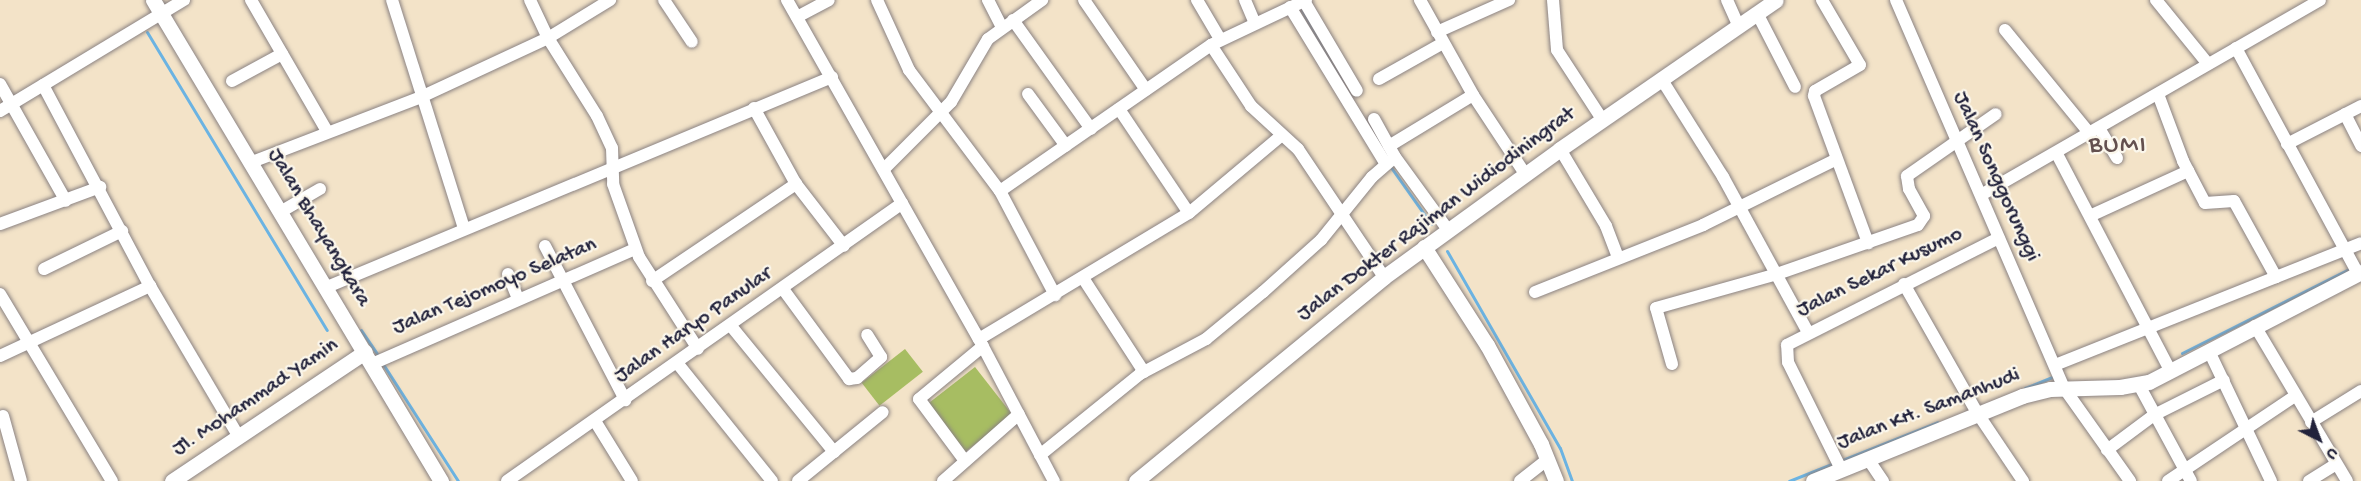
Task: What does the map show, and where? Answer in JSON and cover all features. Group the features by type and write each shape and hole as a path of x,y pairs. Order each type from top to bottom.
{"main road":[{"name":"Jalan Bhayangkara","path":"153,0 327,286 375,359 441,481"},
{"name":"Jalan Dokter Rajiman Widiodiningrat","path":"1136,481 1384,277 1602,119 1776,0"},
{"path":"1424,247 1487,345 1548,459 1556,481"},
{"name":"Jalan KH. Samanhudi","path":"1813,481 1840,467 1868,459 1975,409 2022,396 2059,376 2139,385 2209,351 2356,269"},
{"name":"Jl. Mohammad Yamin","path":"172,481 239,437 375,359"}],"street":[{"path":"0,111 184,0"},
{"path":"251,0 327,131"},
{"path":"392,0 464,228"},
{"path":"530,0 548,38 597,116 612,148 613,184 636,249 652,281 698,350"},
{"path":"252,162 327,131 421,97 548,38 610,0"},
{"path":"664,0 692,42"},
{"path":"787,0 981,342 1054,481"},
{"path":"797,17 829,0"},
{"path":"877,0 900,53 940,114 1000,191 1055,295"},
{"path":"988,0 1002,28"},
{"path":"884,169 958,93 979,49 1002,28 1042,0"},
{"path":"1084,0 1146,90"},
{"path":"1197,0 1216,42 1251,106 1282,135 1316,174 1341,216 1384,277"},
{"path":"1245,0 1255,23"},
{"path":"1420,0 1473,95 1525,174"},
{"path":"1379,79 1491,3 1509,0"},
{"path":"1553,0 1557,50 1602,119"},
{"path":"1727,0 1738,25"},
{"path":"1822,0 1860,65 1814,93 1868,243"},
{"name":"Jalan Songgorunggi","path":"1896,0 1955,142 1981,195 2059,376 2124,479"},
{"path":"1981,195 2057,154 2320,0"},
{"path":"2161,2 2208,64"},
{"path":"1000,191 1216,42 1298,3"},
{"path":"1298,3 1358,91"},
{"path":"1298,3 1390,158 1448,230"},
{"path":"1757,13 1795,87"},
{"path":"1013,20 1091,129"},
{"path":"2005,30 2117,158"},
{"path":"2236,48 2356,269"},
{"path":"232,81 282,54"},
{"path":"327,286 612,166 832,77"},
{"path":"1662,80 1777,274 1808,332"},
{"path":"0,84 66,201"},
{"path":"43,85 100,187 150,286 239,437"},
{"path":"1028,94 1066,146"},
{"path":"2158,94 2188,171 2205,203 2228,199 2234,201 2276,277"},
{"path":"1040,455 1144,372 1206,339 1305,256 1390,158 1473,95"},
{"path":"2287,144 2361,106"},
{"path":"754,108 796,184 844,246"},
{"path":"1119,109 1189,213"},
{"path":"1672,364 1656,308 1777,274 1922,223 1924,216 1909,189 1907,176 1996,114"},
{"path":"2345,114 2361,146"},
{"path":"1374,119 1390,158"},
{"path":"965,461 919,399 981,342 1189,213 1282,135"},
{"path":"1560,149 1602,220 1618,257"},
{"path":"2057,154 2092,215 2170,370"},
{"path":"1536,292 1618,257 1703,225 1837,159"},
{"path":"2092,215 2188,171"},
{"path":"652,281 796,184"},
{"path":"0,224 100,187"},
{"path":"282,211 320,189"},
{"name":"Jalan Haryo Panular","path":"507,481 698,350 902,203"},
{"path":"44,269 122,231"},
{"name":"Jalan Sekar Kusumo","path":"1840,467 1786,357 1791,342 1999,238"},
{"path":"2059,376 2148,327 2361,243"},
{"path":"545,246 561,281 625,400"},
{"name":"Jalan Tejomoyo Selatan","path":"375,359 636,249"},
{"path":"508,274 518,299"},
{"path":"1083,278 1144,372"},
{"path":"1904,284 1975,409 2023,481"},
{"path":"0,356 150,286"},
{"path":"783,289 849,379 857,378 881,357 867,335"},
{"path":"0,294 31,342 112,481"},
{"path":"731,326 834,452"},
{"path":"2255,326 2347,481"},
{"path":"2209,351 2247,426 2271,481"},
{"path":"678,364 772,481"},
{"path":"2107,450 2154,415 2224,380"},
{"path":"2139,385 2191,481"},
{"path":"2311,422 2361,391"},
{"path":"2168,481 2184,468 2295,396"},
{"path":"798,481 883,412"},
{"path":"943,481 1019,414"},
{"path":"3,416 21,481"},
{"path":"595,421 628,480"},
{"path":"1520,481 1548,459"},
{"path":"1868,459 1882,481"},
{"path":"2308,481 2336,464"}],"green space":[{"path":"905,349 923,372 880,406 862,383"},
{"path":"975,367 1013,415 964,453 927,405"}],"waterway":[{"path":"1300,7 1343,82"},
{"path":"147,32 327,330"},
{"path":"1390,166 1431,224"},
{"path":"1447,251 1560,448 1572,481"},
{"path":"2182,353 2351,268"},
{"path":"361,330 380,358"},
{"path":"383,364 458,481"},
{"path":"2025,388 2055,376"},
{"path":"1840,461 1938,422"},
{"path":"1789,481 1834,463"}],"district":[{"name":"BUMI","path":"2118,147"}]}
